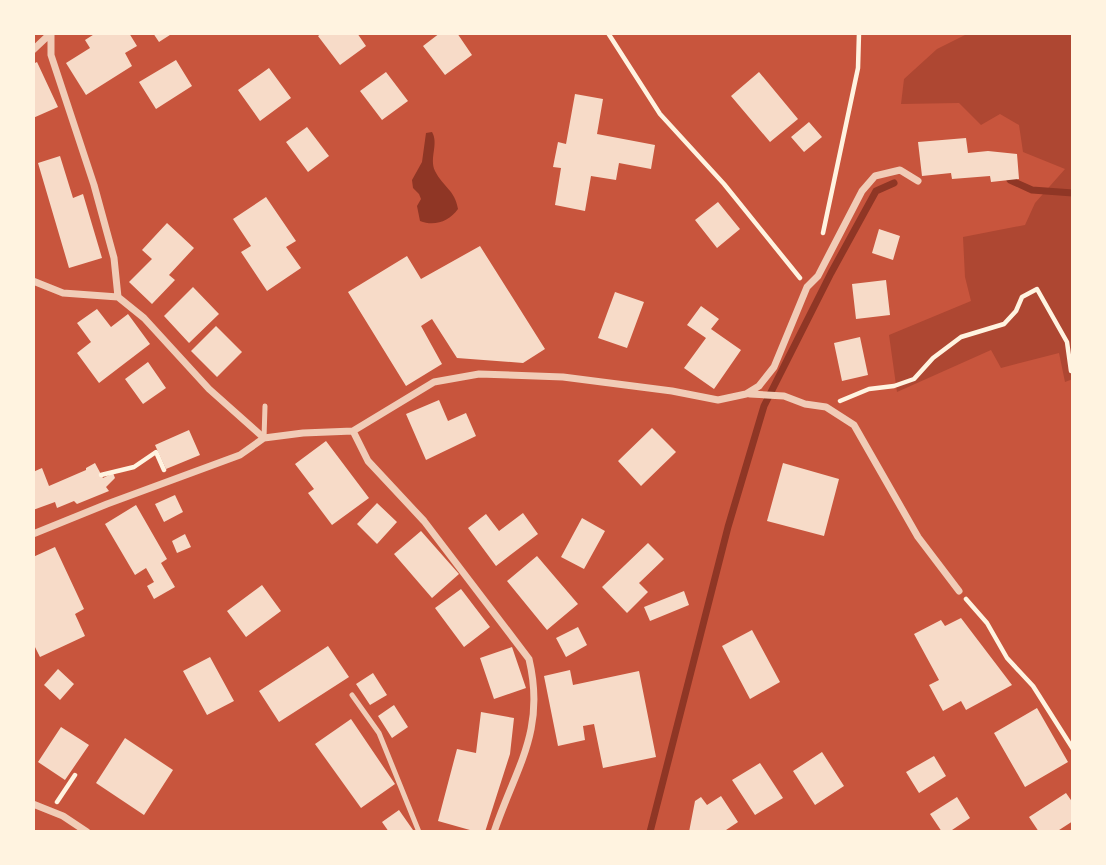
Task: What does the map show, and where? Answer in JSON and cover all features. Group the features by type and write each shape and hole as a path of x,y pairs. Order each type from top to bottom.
{"street":[{"path":"33,50 51,33"},
{"path":"51,33 51,55 94,185 114,258 118,297"},
{"path":"746,394 766,380 774,367 807,287 818,276 862,191 875,176 900,170 918,181"},
{"path":"33,281 63,293 118,297 145,317 209,389 264,438"},
{"path":"33,534 240,455 264,438 353,431 435,382 479,374 563,377 672,391 718,400 765,393 826,407 854,425 918,537 959,591"},
{"path":"353,431 368,461 424,521 528,659 534,683 535,713 531,733 494,832"},
{"path":"33,804 63,816 87,832"}],"lane":[{"path":"264,438 265,406"},
{"path":"352,695 379,733 419,832"}],"path":[{"path":"608,33 660,114 724,184 807,287"},
{"path":"820,242 858,68 859,33"},
{"path":"826,407 869,389 894,386 914,379 933,358 961,337 1004,324 1016,311 1022,297 1037,289 1067,342 1071,371 1073,370"},
{"path":"102,475 134,467 156,452 165,472"},
{"path":"959,591 987,624 1007,658 1033,687 1073,749"},
{"path":"51,812 75,775"}],"shaded area":[{"path":"969,33 1073,33 1073,379 1065,382 1059,353 1001,368 991,350 897,392 889,335 971,301 965,277 963,237 1025,225 1035,203 1065,169 1023,152 1019,125 1000,114 981,125 959,103 901,104 904,79 937,49"},
{"path":"432,132 435,141 433,166 452,193 458,209 446,220 436,223 420,221 417,206 421,199 413,188 412,180 422,162 426,133"}],"building":[{"path":"96,33 129,33 137,46 125,53 132,66 86,95 66,63 90,48 85,40"},
{"path":"153,33 173,33 159,42"},
{"path":"322,33 357,33 366,46 340,65 318,36"},
{"path":"440,33 457,33 472,55 445,75 423,46"},
{"path":"176,60 192,86 156,109 139,82"},
{"path":"37,62 58,107 33,118 33,64"},
{"path":"269,68 291,98 260,121 238,90"},
{"path":"386,72 408,101 382,120 360,91"},
{"path":"759,72 798,119 770,142 731,96"},
{"path":"575,94 603,99 597,134 655,145 651,169 619,163 616,180 591,176 585,211 555,205 561,168 553,167 558,142 566,144"},
{"path":"809,122 822,137 804,152 791,137"},
{"path":"307,127 329,156 308,172 286,142"},
{"path":"966,138 968,153 988,151 1017,154 1019,179 991,182 990,176 952,179 951,173 922,176 918,142"},
{"path":"60,156 73,198 83,194 102,258 69,268 38,163"},
{"path":"266,197 296,241 286,247 301,268 267,291 241,252 251,246 233,219"},
{"path":"718,202 740,229 717,248 695,220"},
{"path":"167,223 194,248 169,275 175,280 152,304 129,282 152,259 142,250"},
{"path":"879,229 900,236 893,260 872,253"},
{"path":"480,246 545,349 523,363 457,358 432,319 421,326 442,364 406,386 348,292 407,256 421,279"},
{"path":"886,280 890,315 856,319 852,284"},
{"path":"193,287 219,314 189,343 164,316"},
{"path":"615,292 644,302 627,348 598,338"},
{"path":"701,306 719,319 711,329 741,350 714,389 684,368 706,338 687,325"},
{"path":"97,309 111,327 128,314 150,344 99,383 77,353 91,342 77,323"},
{"path":"216,326 242,352 217,377 191,351"},
{"path":"860,337 868,375 842,381 834,343"},
{"path":"148,362 166,388 143,404 125,379"},
{"path":"439,400 448,421 466,413 476,436 426,460 406,414"},
{"path":"652,428 676,452 641,486 618,461"},
{"path":"189,430 200,455 166,469 155,445"},
{"path":"326,441 369,498 332,525 308,493 314,489 295,464"},
{"path":"95,463 103,478 113,473 115,478 106,487 109,491 77,504 74,501 57,508 55,502 33,510 33,472 42,468 49,486 86,470"},
{"path":"783,463 839,479 824,536 767,521"},
{"path":"175,495 183,512 164,522 155,504"},
{"path":"377,503 397,522 377,544 357,524"},
{"path":"136,505 167,559 161,563 175,587 154,599 147,586 154,582 146,568 135,575 105,524"},
{"path":"523,513 538,534 496,566 468,528 486,514 499,531"},
{"path":"582,518 605,531 584,569 561,557"},
{"path":"421,531 459,574 432,598 394,554"},
{"path":"185,534 191,547 177,553 172,541"},
{"path":"648,543 664,559 639,583 648,592 627,613 602,587"},
{"path":"55,547 84,609 75,614 85,636 40,657 33,643 33,557"},
{"path":"537,556 578,604 547,630 507,581"},
{"path":"262,585 281,611 246,637 227,611"},
{"path":"461,589 490,627 464,647 435,608"},
{"path":"684,591 689,605 650,621 644,607"},
{"path":"961,618 1012,685 966,710 961,701 943,711 929,685 939,680 914,634 941,620 945,626"},
{"path":"578,627 587,645 566,657 556,638"},
{"path":"752,630 780,682 750,699 722,646"},
{"path":"328,646 349,677 279,722 259,691"},
{"path":"512,647 526,688 494,699 480,658"},
{"path":"210,657 234,701 207,715 183,671"},
{"path":"58,669 74,684 60,700 44,685"},
{"path":"570,670 573,685 639,671 656,757 603,768 594,724 583,726 585,740 558,746 544,676"},
{"path":"373,673 387,695 370,705 356,684"},
{"path":"394,705 408,727 392,738 378,716"},
{"path":"1037,708 1068,762 1025,787 994,733"},
{"path":"481,712 514,718 510,754 485,832 477,832 438,821 457,749 476,753"},
{"path":"351,719 395,784 361,808 315,744"},
{"path":"61,727 89,745 65,780 38,762"},
{"path":"125,738 173,770 144,815 96,783"},
{"path":"822,752 844,786 815,805 793,771"},
{"path":"934,756 946,776 919,793 906,772"},
{"path":"760,763 783,798 755,815 732,780"},
{"path":"1066,793 1073,803 1073,821 1056,832 1039,832 1029,817"},
{"path":"721,796 738,822 723,832 689,832 695,801 701,797 707,805"},
{"path":"957,797 970,818 949,832 942,832 930,814"},
{"path":"399,810 413,830 411,832 389,832 382,822"}],"waterway":[{"path":"1010,180 1032,190 1073,193"},
{"path":"650,832 728,527 764,406 876,191 894,183"}]}
